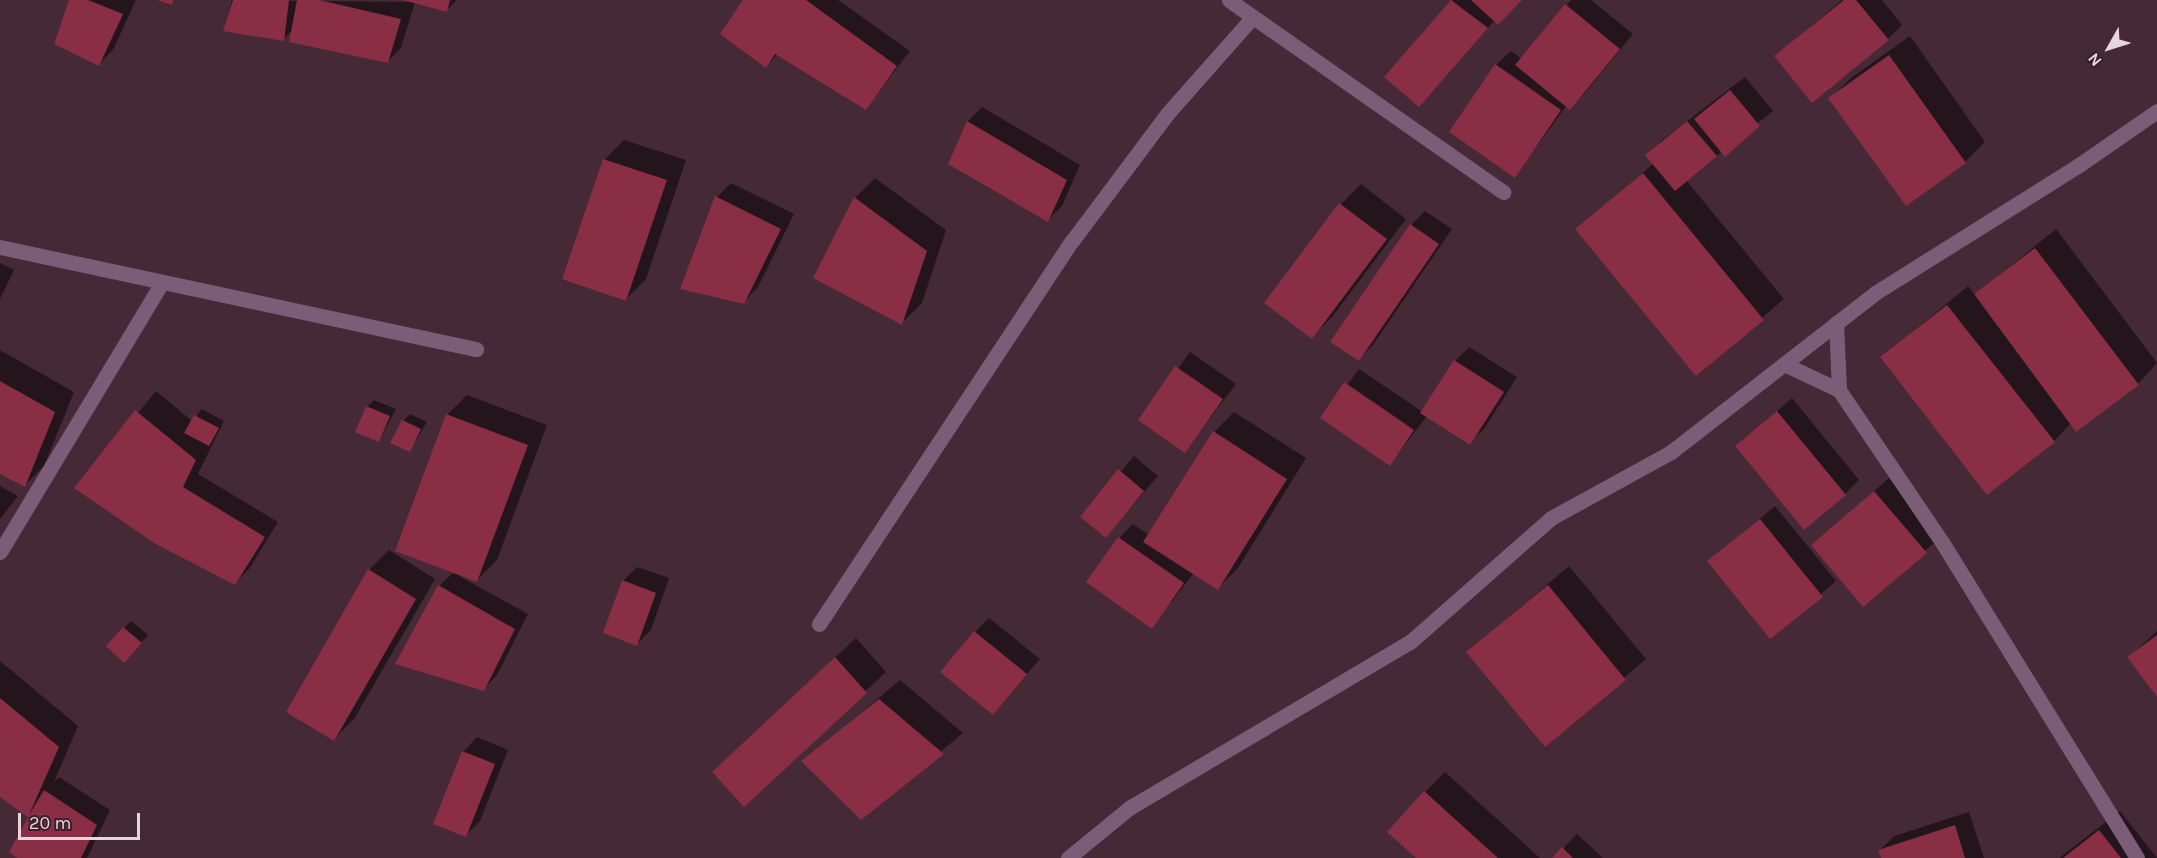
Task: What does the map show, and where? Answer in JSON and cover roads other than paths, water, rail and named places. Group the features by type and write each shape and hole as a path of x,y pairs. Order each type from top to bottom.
{"street":[{"path":"1229,0 1503,192"},
{"path":"819,624 1072,241 1167,114 1252,18"},
{"path":"1068,858 1129,808 1410,642 1551,518 1671,452 1875,293 2079,165 2157,111"},
{"path":"0,247 476,349"},
{"path":"0,552 162,282"},
{"path":"1836,323 1839,390"},
{"path":"1784,364 1839,390 1942,542 2138,858"}]}
